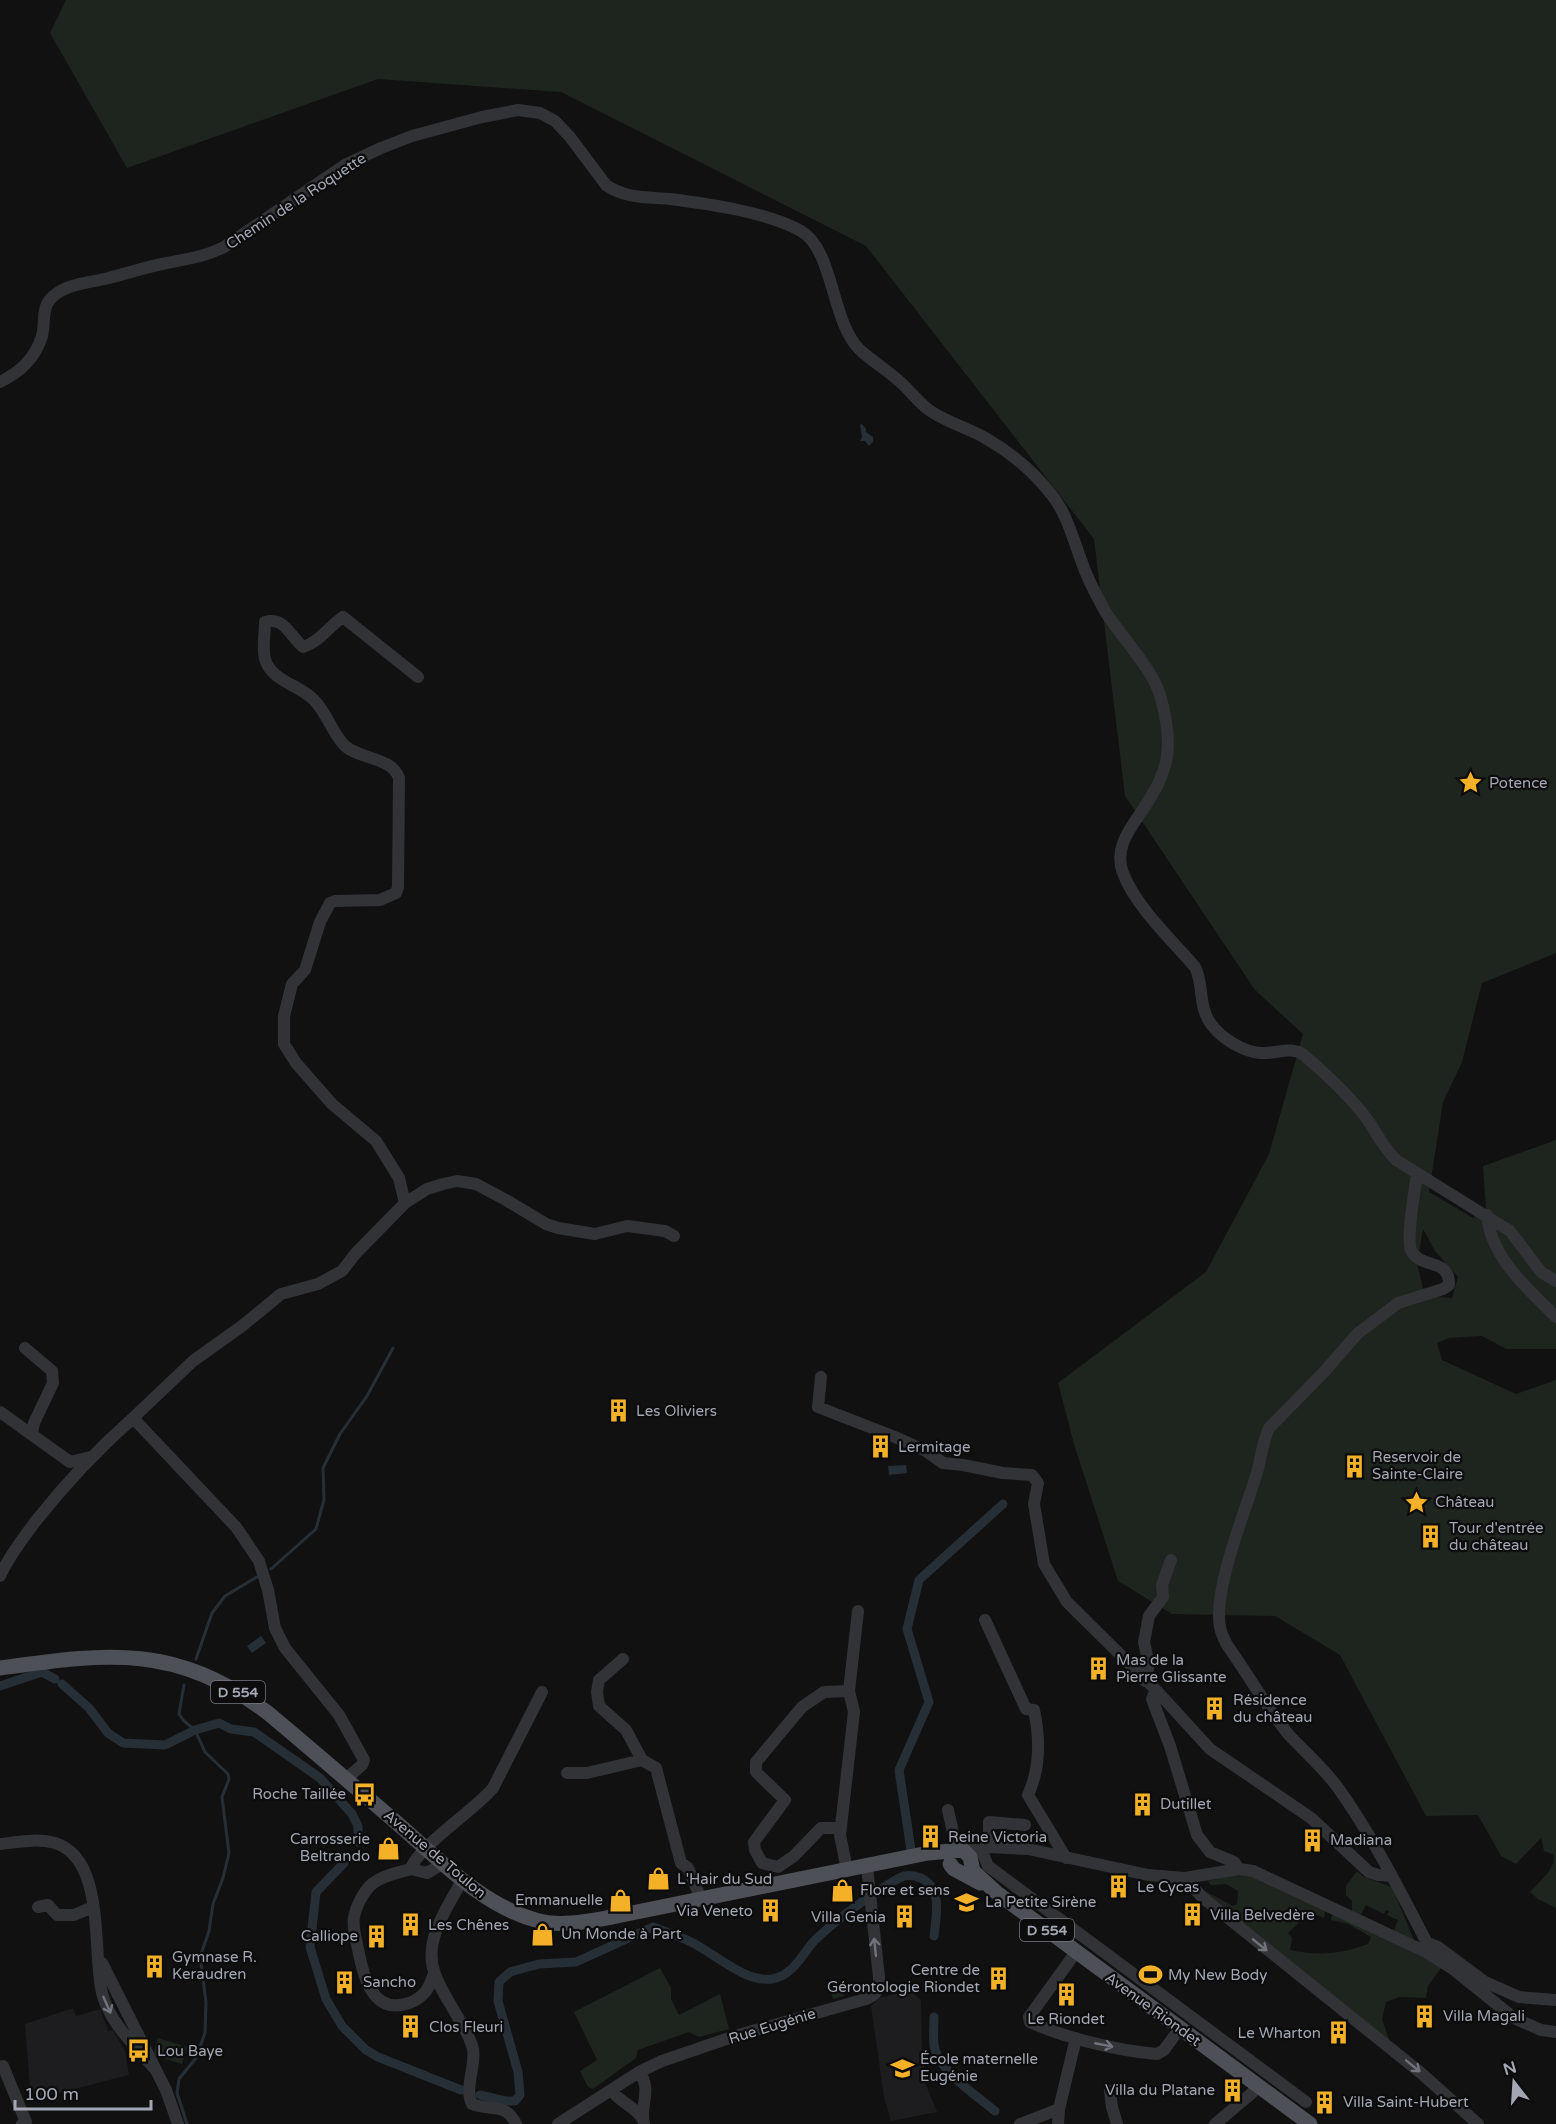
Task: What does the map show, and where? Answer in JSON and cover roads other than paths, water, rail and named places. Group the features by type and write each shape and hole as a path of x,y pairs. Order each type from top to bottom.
{"main road":[{"name":"Avenue de Toulon","path":"0,1668 72,1658 123,1656 149,1659 196,1671 247,1697 491,1902 519,1915 542,1922 578,1923 928,1853 967,1855"},
{"name":"Avenue Riondet","path":"967,1855 977,1876 997,1893 1310,2124"}],"street":[{"name":"Chemin de la Roquette","path":"0,382 18,373 32,358 42,335 44,307 54,295 66,288 161,264 206,256 224,247 345,165 381,148 412,136 518,110 540,112 555,121 606,185 614,191 630,196 755,213 803,232 813,242 822,260 850,338 860,350 900,382 931,412 988,440 1022,464 1054,496 1095,594 1123,639 1155,682 1167,726 1166,763 1153,794 1126,834 1120,858 1122,872 1156,923 1195,967 1203,1008 1211,1023 1221,1035 1246,1050 1260,1053 1293,1050 1305,1056 1346,1094 1366,1118 1389,1154 1509,1232 1541,1272 1556,1281"},
{"path":"405,1203 399,1178 376,1141 332,1104 296,1063 284,1044 283,1029 292,984 305,970 320,922 330,903 386,899 396,893 398,887 399,778 397,773 382,762 345,746 314,699 269,668 265,660 265,622 272,620 281,622 303,647 313,644 333,623 343,617 418,676"},
{"path":"1417,1174 1409,1231 1410,1248 1415,1256 1445,1269 1450,1277 1449,1285 1398,1303 1358,1334 1269,1428 1262,1459 1226,1573 1219,1612 1220,1629 1227,1645 1288,1734 1324,1771 1336,1787 1392,1876 1426,1947"},
{"path":"0,1576 12,1553 63,1487 90,1457 194,1361 281,1294 318,1284 342,1271 356,1253 405,1203 427,1189 457,1181 476,1184 546,1224 558,1228 595,1234 627,1226 665,1231 674,1236"},
{"path":"1486,1215 1488,1228 1512,1273 1556,1317"},
{"path":"25,1348 52,1371 54,1376 53,1383 34,1423 32,1434"},
{"path":"821,1377 818,1407 895,1437 943,1463 1003,1473 1032,1475 1038,1483 1034,1504 1044,1564 1067,1602 1156,1690 1210,1749 1311,1818 1369,1872 1392,1876"},
{"path":"0,1412 70,1462 90,1457"},
{"path":"133,1418 236,1527 259,1561 268,1590 275,1628 285,1648 339,1714 364,1760 362,1765 346,1779"},
{"path":"1145,1681 1149,1665 1144,1642 1149,1616 1163,1597 1162,1585 1171,1560"},
{"path":"847,1870 841,1828 854,1712 849,1691 858,1611"},
{"path":"986,1620 1026,1709 1034,1710 1038,1729 1036,1768 1034,1782 1028,1795 1065,1858"},
{"path":"623,1659 599,1680 597,1692 599,1706 626,1730 642,1760 656,1767 681,1863 688,1868 701,1899"},
{"path":"1156,1690 1152,1700 1170,1746 1197,1835 1210,1852 1234,1862 1239,1869"},
{"path":"841,1828 821,1828 794,1856 778,1867 762,1863 754,1850 754,1842 785,1800 756,1772 756,1762 802,1707 824,1692 849,1691"},
{"path":"411,1869 412,1862 426,1848 483,1801 494,1788 542,1692"},
{"path":"567,1773 587,1773 642,1760"},
{"path":"948,1810 967,1855 988,1866 1306,2102"},
{"path":"967,1855 989,1822 1024,1825"},
{"path":"0,1844 31,1840 48,1842 71,1851 81,1861 86,1870 93,1907 98,1972 106,2005 123,2032 154,2068 166,2090 178,2124"},
{"path":"967,1855 1028,1849 1148,1875 1185,1878 1239,1869 1253,1871 1426,1947 1514,2018 1541,2030 1556,2032"},
{"path":"434,1973 430,1986 423,1996 399,2006 386,2004 369,1989 363,1975 354,1917 363,1896 372,1884 386,1876 411,1869 427,1873 444,1863"},
{"name":"Rue Eugénie","path":"558,2124 639,2072 662,2061 876,1994 879,1988 879,1977 867,1867"},
{"path":"1185,1878 1202,1897 1422,2073 1478,2124"},
{"path":"462,1879 434,1936 432,1957 434,1973 473,2047 474,2064 469,2092 472,2104 503,2109 514,2118 516,2124"},
{"path":"38,1907 48,1905 57,1915 74,1915 93,1907"},
{"path":"1426,1947 1438,1947 1485,1982 1518,1997 1556,2000"},
{"path":"1076,1952 1029,2017 1030,2022 1053,2032 1076,2038 1157,2054 1164,2050 1180,2028"},
{"path":"1058,2124 1059,2109 1076,2038"},
{"path":"0,2067 3,2066 26,2122 22,2124"},
{"path":"639,2072 645,2080 644,2121"},
{"path":"1215,2124 1258,2086"},
{"path":"612,2091 618,2099 635,2109 644,2121"},
{"path":"1110,2091 1117,2124"},
{"path":"630,2107 644,2101"},
{"path":"1020,2124 1059,2109"}],"waterway":[{"path":"271,1569 316,1529 324,1500 323,1468 340,1434 367,1396 393,1348"},
{"path":"911,1850 899,1770 929,1702 907,1629 919,1580 1003,1504"},
{"path":"196,1659 212,1613 225,1596 257,1577"},
{"path":"0,1686 42,1672 55,1679"},
{"path":"62,1684 89,1708 108,1733 123,1743 165,1745 195,1730 219,1723 231,1729 254,1732 320,1778 352,1814 358,1826 358,1842"},
{"path":"184,1685 179,1714 195,1730 205,1752 228,1774 229,1779 222,1797 229,1853 200,1957 206,2002 205,2033 196,2058 179,2079 177,2093 187,2124"},
{"path":"344,1863 316,1892 310,1947 326,1999 342,2026 366,2050 461,2090"},
{"path":"480,2095 505,2101 515,2101 520,2095 518,2072 498,2001 499,1982 510,1972 539,1964 576,1962 653,1927 691,1942 741,1972 762,1979 772,1979 786,1974 815,1940 846,1913 889,1884 906,1876 921,1878 933,1889 937,1912 934,1936"},
{"path":"934,2017 934,2045 937,2055 959,2082 995,2111"}],"place":[{"name":"Potence","path":"1471,783"},
{"name":"Les Oliviers","path":"618,1411"},
{"name":"Lermitage","path":"880,1447"},
{"name":"Reservoir de Sainte-Claire","path":"1354,1466"},
{"name":"Château","path":"1417,1502"},
{"name":"Tour d'entrée du château","path":"1431,1537"},
{"name":"Mas de la Pierre Glissante","path":"1098,1669"},
{"name":"Résidence du château","path":"1215,1709"},
{"name":"Roche Taillée","path":"364,1794"},
{"name":"Dutillet","path":"1142,1804"},
{"name":"Reine Victoria","path":"930,1837"},
{"name":"Madiana","path":"1312,1840"},
{"name":"Carrosserie Beltrando","path":"388,1848"},
{"name":"L'Hair du Sud","path":"659,1879"},
{"name":"Le Cycas","path":"1119,1887"},
{"name":"Flore et sens","path":"842,1890"},
{"name":"Emmanuelle","path":"621,1900"},
{"name":"La Petite Sirène","path":"967,1902"},
{"name":"Via Veneto","path":"771,1911"},
{"name":"Villa Belvedère","path":"1192,1915"},
{"name":"Villa Genia","path":"904,1917"},
{"name":"Les Chênes","path":"410,1925"},
{"name":"Un Monde à Part","path":"543,1934"},
{"name":"Calliope","path":"376,1936"},
{"name":"Gymnase R. Keraudren","path":"154,1966"},
{"name":"My New Body","path":"1150,1975"},
{"name":"Centre de Gérontologie Riondet","path":"998,1979"},
{"name":"Sancho","path":"345,1982"},
{"name":"Le Riondet","path":"1066,1995"},
{"name":"Villa Magali","path":"1425,2016"},
{"name":"Clos Fleuri","path":"411,2027"},
{"name":"Le Wharton","path":"1339,2033"},
{"name":"Lou Baye","path":"139,2051"},
{"name":"École maternelle Eugénie","path":"902,2068"},
{"name":"Villa du Platane","path":"1233,2090"},
{"name":"Villa Saint-Hubert","path":"1325,2102"}]}
